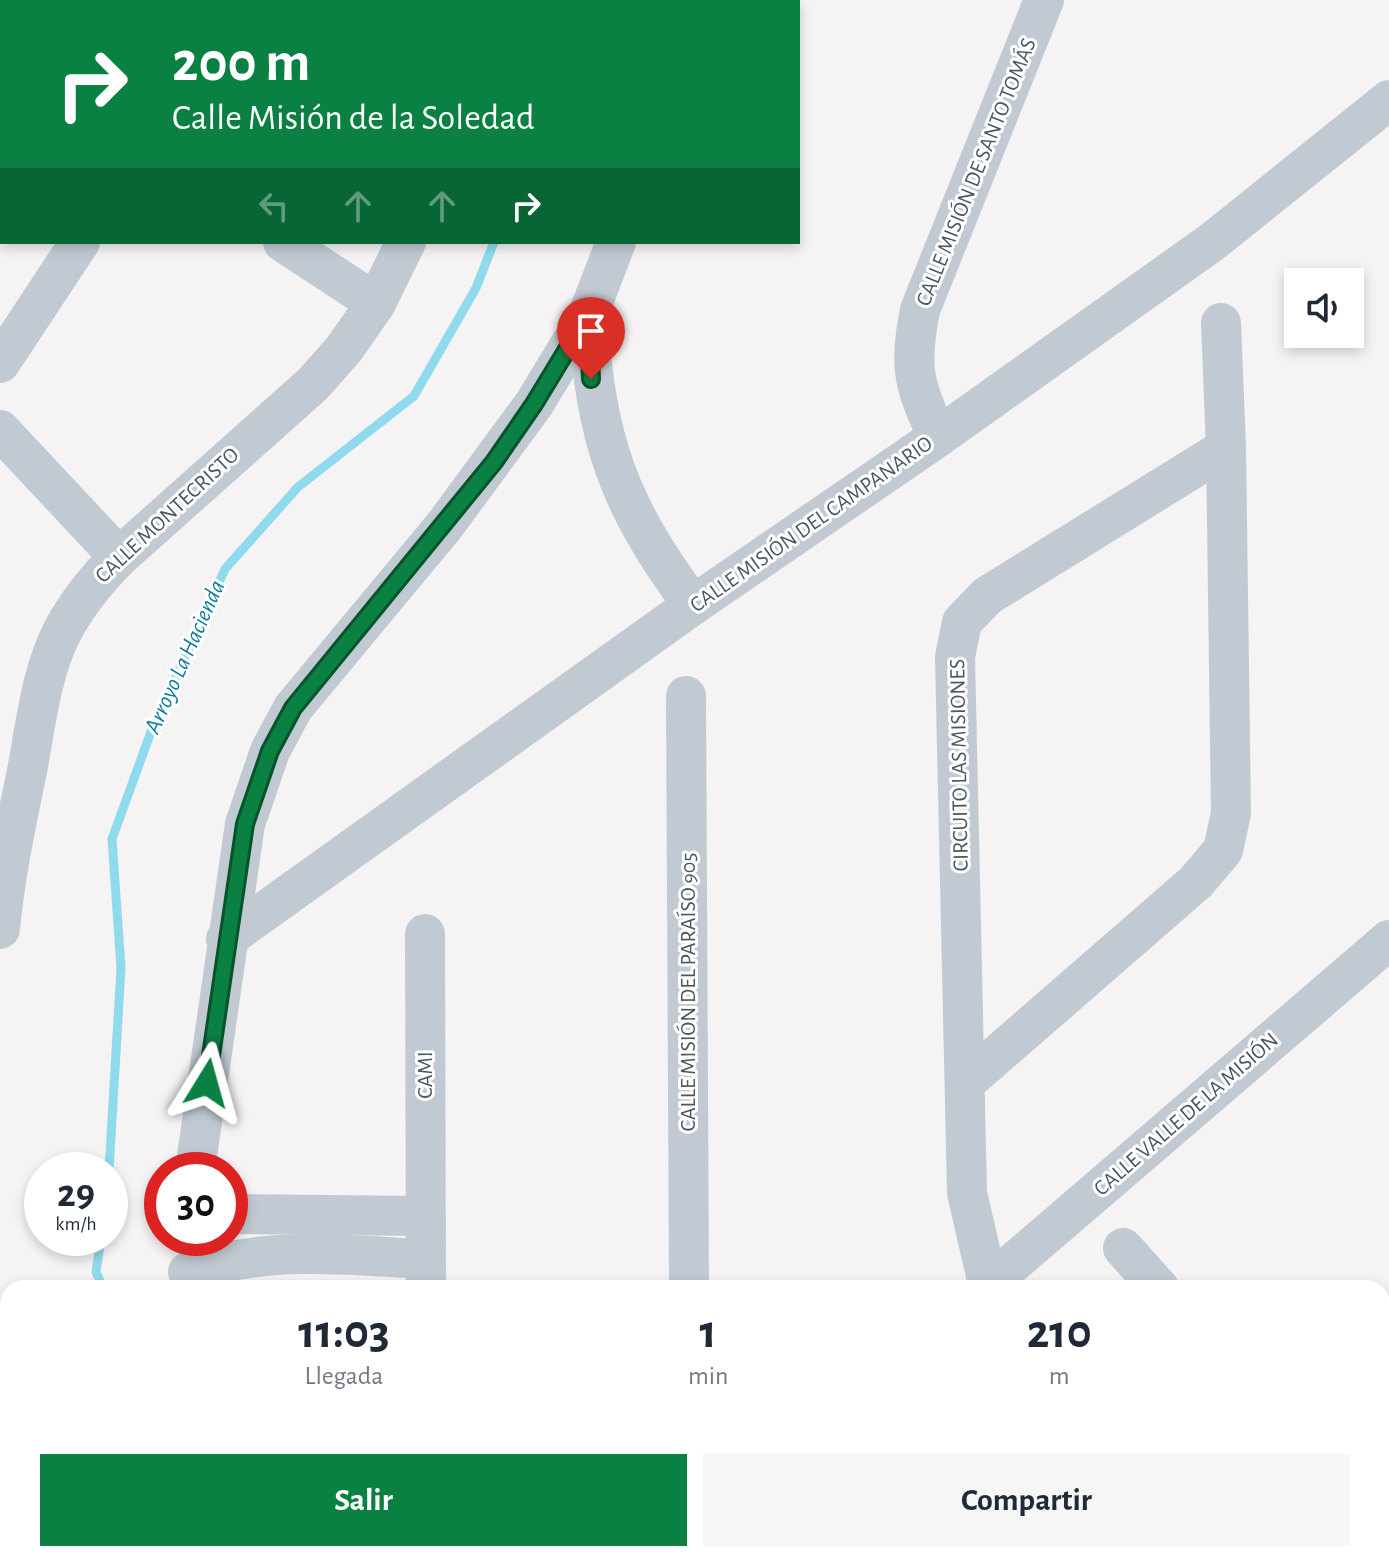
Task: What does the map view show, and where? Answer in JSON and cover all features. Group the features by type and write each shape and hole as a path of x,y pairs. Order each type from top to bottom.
{"street":[{"name":"CALLE MISIÓN DE SANTO TOMÁS","path":"938,437 917,392 913,347 920,310 1044,0"},
{"name":"CALLE MISIÓN DEL CAMPANARIO","path":"226,939 693,605 938,437 1212,242 1389,100"},
{"path":"0,363 79,244"},
{"path":"286,244 376,303"},
{"name":"CALLE MONTECRISTO","path":"1,903 46,678 62,632 89,587 313,384 344,349 376,303 405,244"},
{"path":"197,1152 245,824 270,751 293,708 494,462 534,404 588,315 615,244"},
{"path":"588,315 591,379 604,440 625,499 656,555 693,605"},
{"path":"966,1082 1196,882 1223,850 1231,813 1226,448 1221,323"},
{"path":"0,430 119,557"},
{"name":"CIRCUITO LAS MISIONES","path":"978,1280 967,1193 955,657 962,622 987,596 1226,448"},
{"name":"CALLE MISIÓN DEL PARAÍSO 905","path":"686,696 689,1280"},
{"name":"CAMI","path":"188,1266 287,1252 426,1273 425,934"},
{"name":"CALLE VALLE DE LA MISIÓN","path":"987,1280 1389,940"},
{"path":"248,1214 425,1216"},
{"path":"1123,1248 1152,1280"}],"waterway":[{"name":"Arroyo La Hacienda","path":"110,1152 121,968 112,839 152,729 225,569 298,487 414,396 476,288 493,244"},
{"name":"Arroyo La Hacienda","path":"98,1256 96,1272 100,1280"}],"route":[{"path":"207,1083 245,824 270,751 293,708 494,462 534,404 588,315 591,379"}]}
